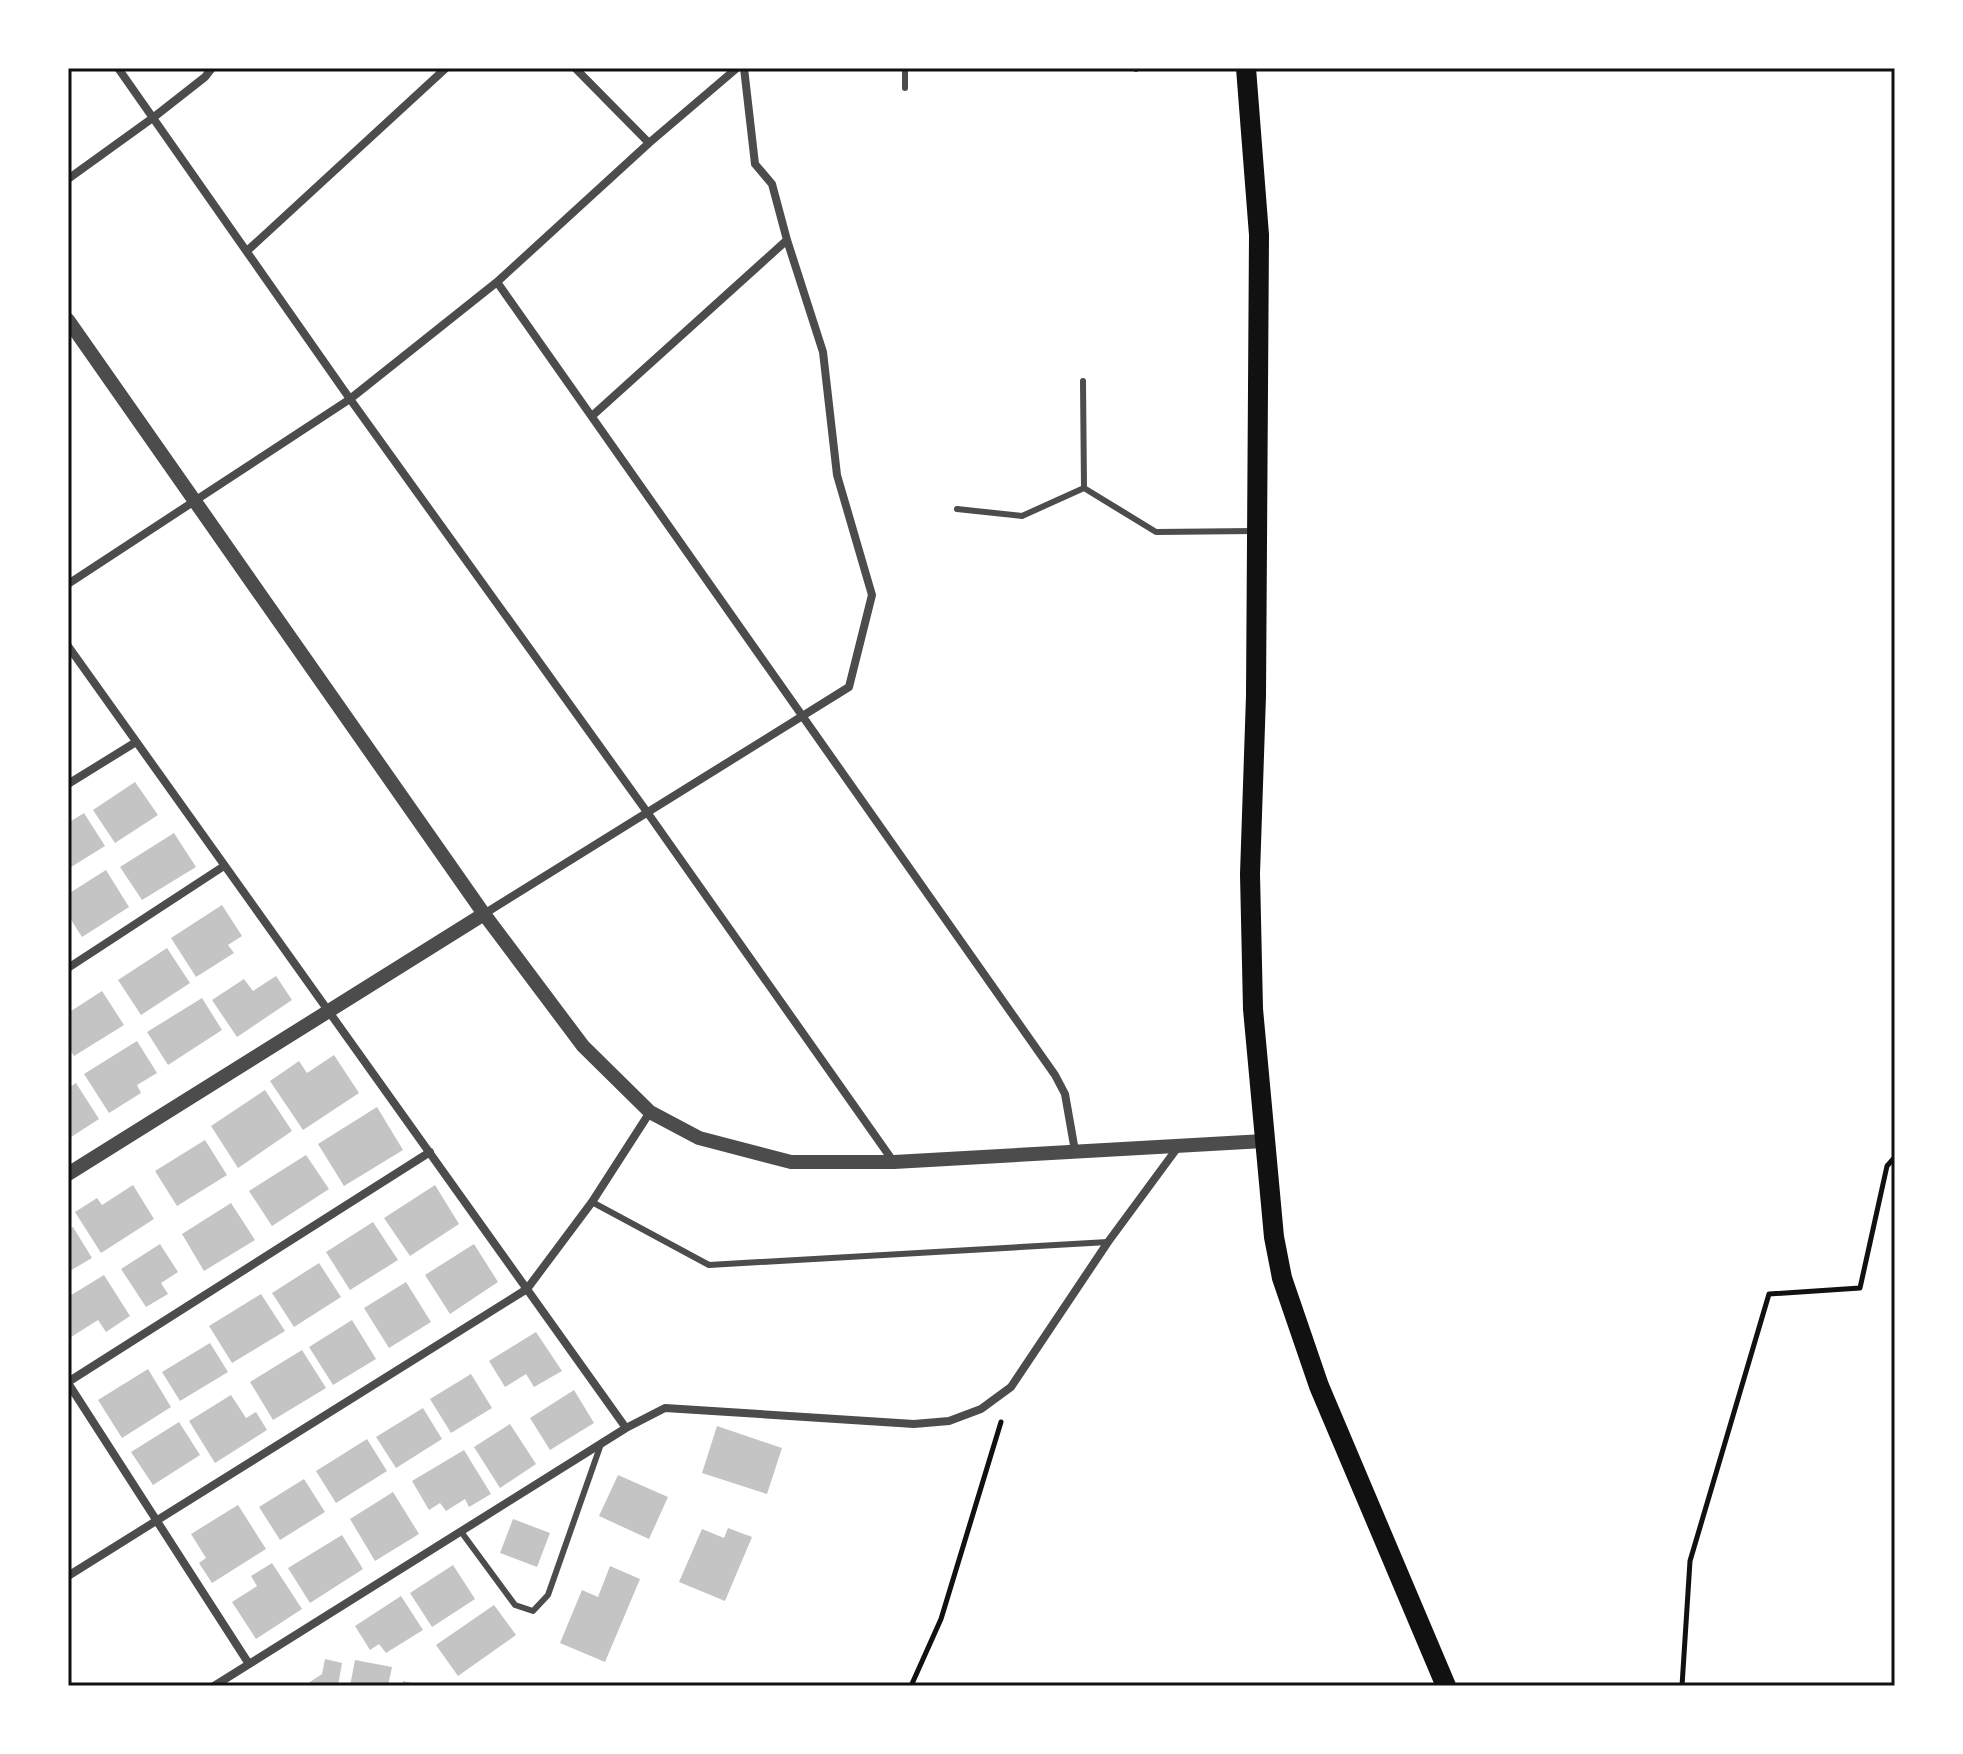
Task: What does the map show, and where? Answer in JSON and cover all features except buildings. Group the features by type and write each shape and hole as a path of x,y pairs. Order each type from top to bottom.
{"main road":[{"path":"1246,68 1259,235 1256,696 1250,874 1253,1009 1274,1237 1282,1278 1347,1455 1446,1686"}],"street":[{"path":"118,68 894,1162"},
{"path":"68,179 154,117 212,68"},
{"path":"247,251 446,68"},
{"path":"575,68 649,143"},
{"path":"68,584 350,399 497,282 649,143 737,68"},
{"path":"68,1174 849,687 872,595 837,475 823,352 772,184 755,164 744,68"},
{"path":"592,416 787,240"},
{"path":"497,282 1055,1075 1065,1094 1075,1151"},
{"path":"68,320 484,914 583,1046 650,1112 699,1138 791,1162 894,1162 1264,1141"},
{"path":"68,646 330,1009 626,1428"},
{"path":"68,784 136,742"},
{"path":"68,968 224,866"},
{"path":"68,1576 527,1289 592,1202 650,1112"},
{"path":"214,1686 626,1428 665,1408 914,1424 949,1421 981,1409 1011,1387 1108,1242 1179,1145"},
{"path":"249,1664 68,1382 430,1152"}],"lane":[{"path":"905,68 905,88"},
{"path":"1083,381 1084,488"},
{"path":"1084,488 1156,532 1258,531"},
{"path":"957,509 1022,516 1084,488"},
{"path":"592,1202 709,1265 1108,1242"},
{"path":"462,1533 515,1605 533,1611 548,1595 601,1444"}],"path":[{"path":"1682,1686 1690,1561 1769,1294 1860,1288 1887,1166 1895,1157"},
{"path":"911,1686 941,1619 1011,1387"}]}
